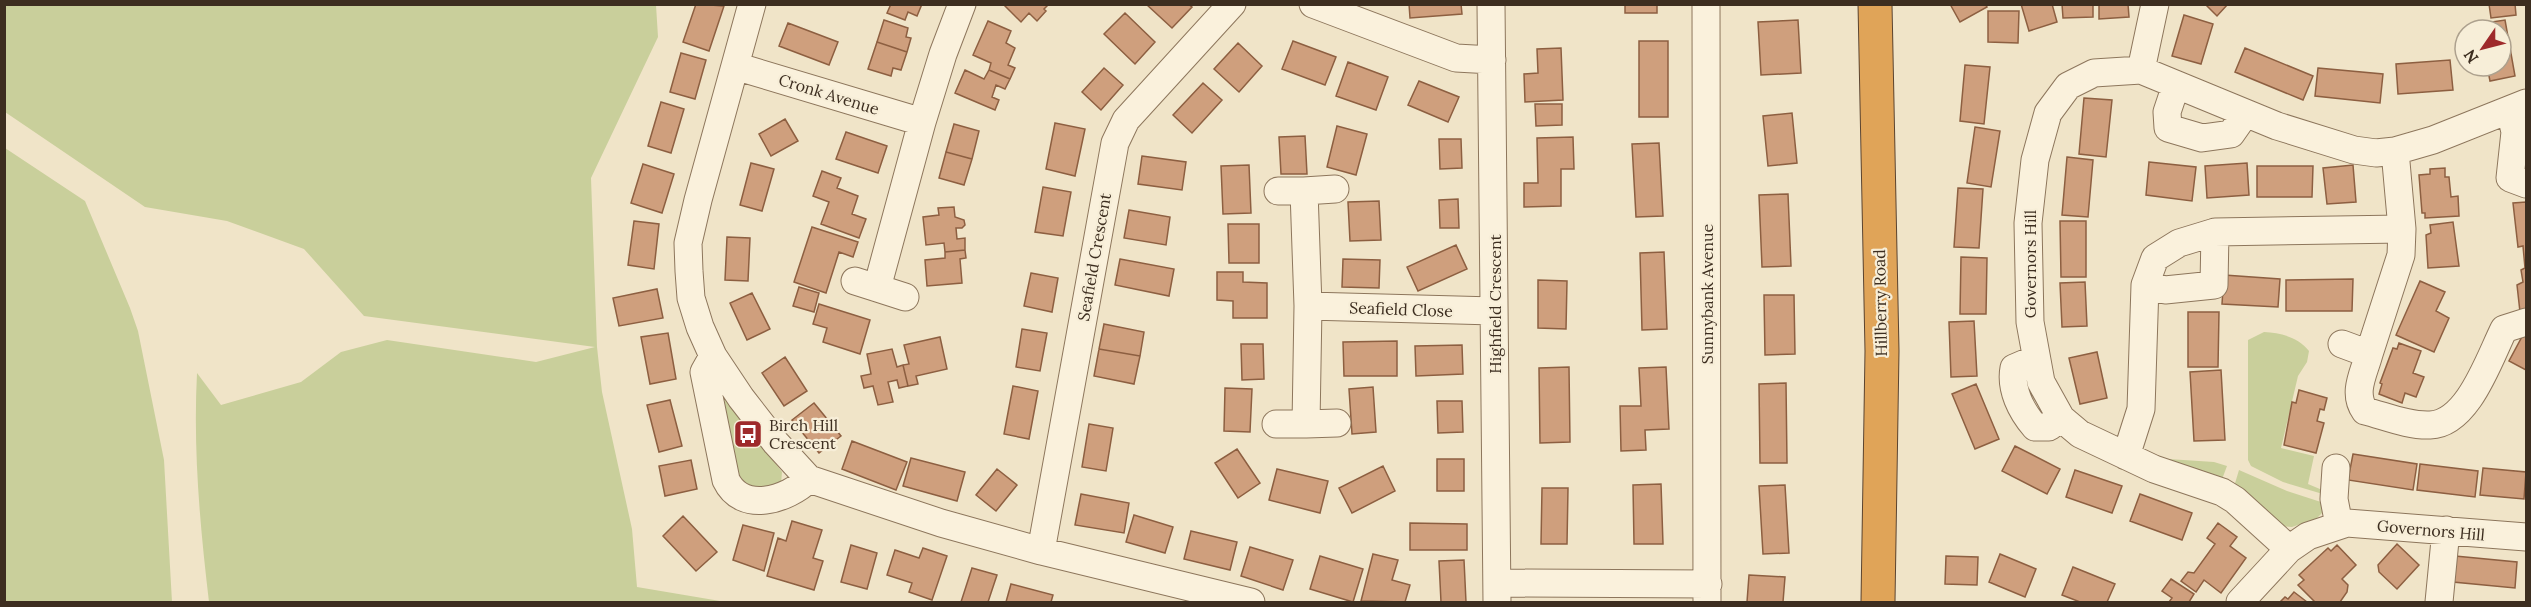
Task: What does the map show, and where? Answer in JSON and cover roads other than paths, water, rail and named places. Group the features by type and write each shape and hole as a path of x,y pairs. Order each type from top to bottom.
{"highway":[{"name":"Hillberry Road","path":"1875,4 1882,351 1878,603"}],"street":[{"path":"752,4 688,243 691,298 700,327 713,356 741,398 776,443 810,479 941,523 1041,551 1242,601"},
{"path":"905,297 866,284 962,4"},
{"name":"Seafield Crescent","path":"1041,551 1115,143 1126,120 1232,4"},
{"path":"1313,4 1456,58 1492,60"},
{"name":"Highfield Crescent","path":"1491,4 1498,593"},
{"name":"Sunnybank Avenue","path":"1498,593 1708,593 1706,4"},
{"path":"2141,70 2155,4"},
{"name":"Cronk Avenue","path":"735,66 922,122"},
{"name":"Governors Hill","path":"2518,106 2433,140 2395,151 2376,153 2354,150 2277,126 2141,70 2094,73 2068,86 2048,113 2035,160 2028,223 2030,322 2035,359 2041,382 2061,418 2080,434 2154,470 2222,492 2289,549 2308,536 2347,523 2526,537"},
{"path":"2176,85 2167,112 2168,128 2202,138 2231,134 2245,114"},
{"path":"2518,106 2510,178 2526,184"},
{"path":"2395,151 2402,230 2401,255 2357,393 2365,411 2421,425 2433,425 2446,421 2469,399 2504,329 2526,322"},
{"path":"1278,191 1335,189"},
{"path":"1304,191 1308,306 1306,424"},
{"path":"2126,456 2141,409 2145,285 2155,258 2179,243 2215,232 2402,230"},
{"path":"2145,285 2165,290 2214,285 2215,232"},
{"name":"Seafield Close","path":"1308,306 1494,311"},
{"path":"2342,344 2369,354"},
{"path":"713,356 704,372 726,480 730,489 739,496 754,501 780,498 798,490 810,479"},
{"path":"1276,424 1337,423"},
{"path":"2336,468 2334,499 2339,525"},
{"path":"2439,603 2446,530"},
{"path":"2240,603 2289,549"}],"place":[{"name":"Birch Hill Crescent","path":"748,434"}]}
